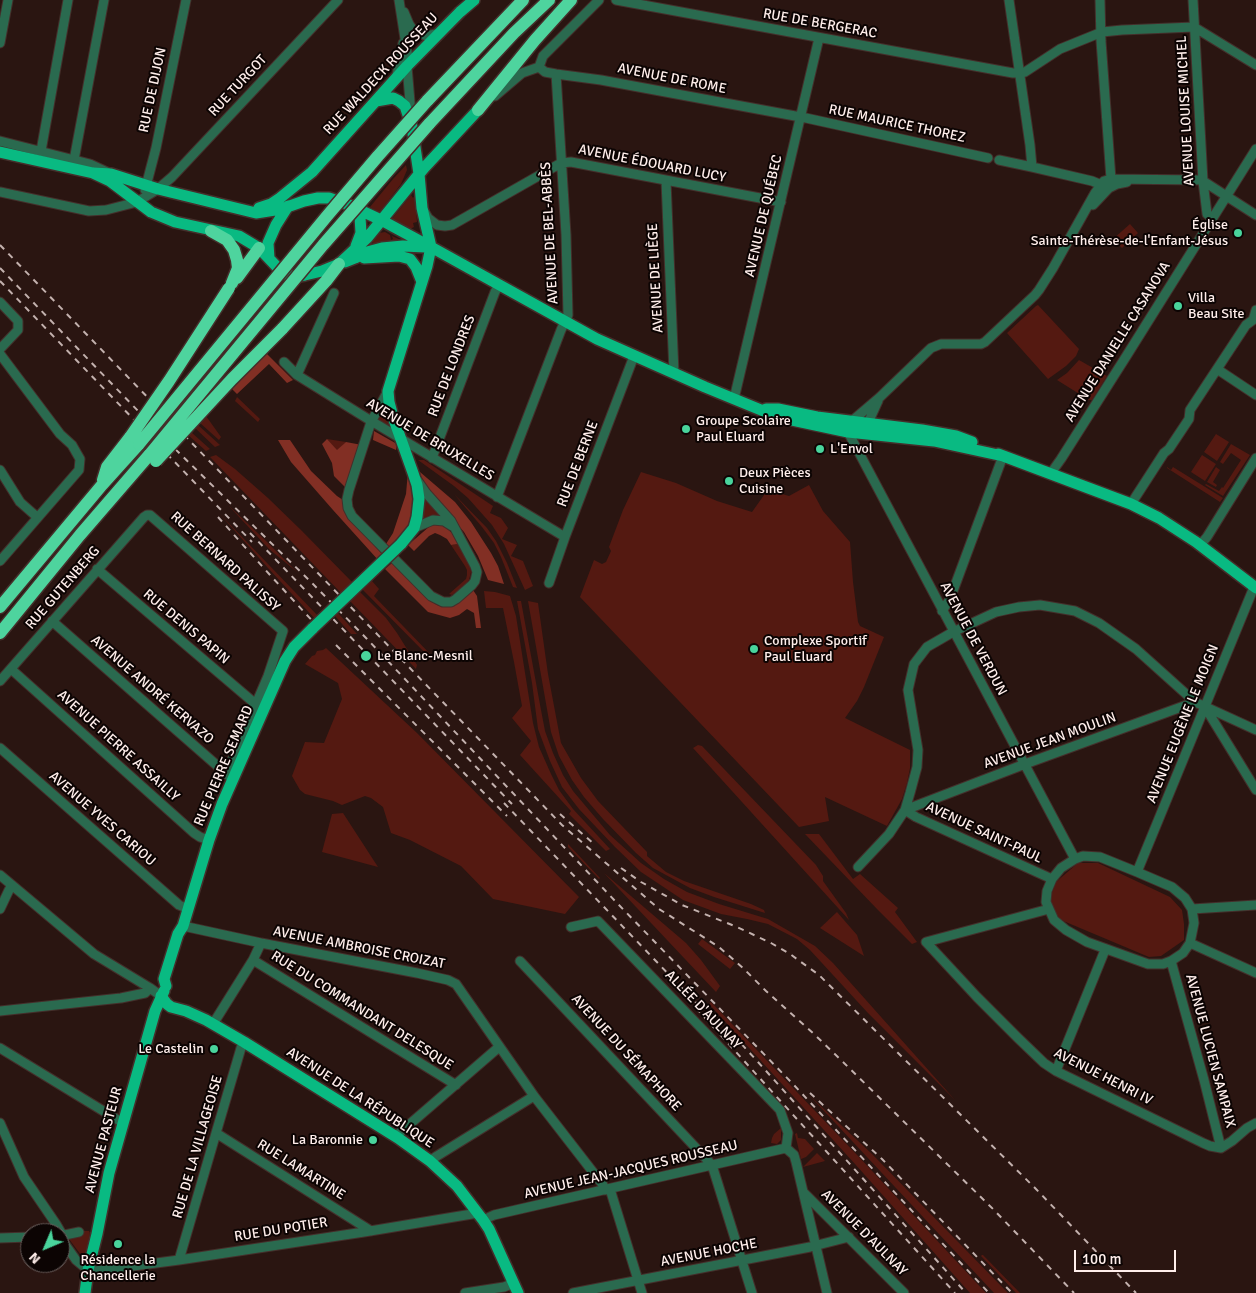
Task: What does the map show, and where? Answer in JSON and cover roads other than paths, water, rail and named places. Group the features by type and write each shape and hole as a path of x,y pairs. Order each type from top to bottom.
{"highway":[{"path":"0,607 102,485 107,467 135,440 378,156 523,0"},
{"path":"153,458 323,245 429,124 514,33 549,0"},
{"path":"478,110 535,40 571,0"},
{"path":"135,440 169,381 230,285 238,268 234,250 227,240 211,231"},
{"path":"230,285 239,277 263,246"},
{"path":"0,633 133,473 153,458 282,329 339,264"}],"main road":[{"name":"RUE WALDECK ROUSSEAU","path":"287,207 312,172 398,76 407,62 474,0"},
{"path":"376,101 393,98 405,106 412,127 422,208 431,247 427,266 388,391 391,410 417,485 419,499 414,528"},
{"path":"0,152 93,173 111,174 146,193 151,212 170,221 239,236 263,246 269,258 278,268 294,277 322,271 339,264 355,254 380,220 419,174 478,110"},
{"path":"422,208 426,182 443,148"},
{"name":"RUE WALDECK ROUSSEAU","path":"242,210 271,204 312,172"},
{"path":"93,173 146,193 256,213 275,210 318,198 329,198 347,204 431,247 597,339 734,399 778,417 796,422 850,426 868,423 956,436 1003,456 1131,504 1174,527 1255,587"},
{"path":"347,204 360,217 361,233 355,254"},
{"path":"263,246 287,207"},
{"path":"355,254 403,246 431,247"},
{"path":"355,254 399,256 410,260 416,267 422,282"},
{"path":"758,409 778,409 850,426 1003,456"},
{"name":"RUE PIERRE SEMARD","path":"163,994 164,979 178,934 183,926 229,777 285,661 294,647 401,544 414,528"},
{"name":"AVENUE DE LA RÉPUBLIQUE","path":"163,994 180,1003 186,1011 244,1042 396,1136 430,1161 457,1186 489,1229 516,1288"},
{"name":"AVENUE PASTEUR","path":"85,1293 108,1173 155,1011 163,994"}],"street":[{"path":"0,43 8,0"},
{"path":"41,151 68,0"},
{"path":"74,160 104,0"},
{"name":"RUE DE DIJON","path":"146,193 186,0"},
{"name":"RUE TURGOT","path":"146,193 172,177 338,0"},
{"path":"478,110 522,73 538,67 543,56 599,0"},
{"name":"RUE DE BERGERAC","path":"616,0 1020,74"},
{"path":"1009,0 1032,166"},
{"path":"850,426 931,348 946,343 981,344 986,342 1040,290 1082,218 1104,193 1109,184 1100,0"},
{"name":"AVENUE LOUISE MICHEL","path":"1193,0 1203,181 1207,214 1212,218"},
{"path":"400,1 409,24 414,30 426,36 436,34"},
{"path":"400,1 412,127"},
{"path":"1020,74 1060,49 1102,32 1194,27 1256,65"},
{"path":"398,76 404,38"},
{"name":"AVENUE DE QUÉBEC","path":"734,399 819,38"},
{"name":"AVENUE DE ROME","path":"538,67 545,72 601,80 801,117"},
{"name":"AVENUE DE BEL-ABBÈS","path":"497,498 568,315 566,235 556,74"},
{"name":"RUE MAURICE THOREZ","path":"801,117 988,158"},
{"path":"0,141 90,164 111,174"},
{"name":"AVENUE DANIELLE CASANOVA","path":"1051,473 1256,149"},
{"path":"999,160 1109,184 1139,180 1180,179 1203,181 1256,214"},
{"name":"AVENUE ÉDOUARD LUCY","path":"422,208 428,218 437,225 452,225 561,163 571,162 781,202"},
{"name":"AVENUE DE LIÈGE","path":"666,181 674,373"},
{"path":"0,192 89,211 106,210 146,193"},
{"name":"RUE DE LONDRES","path":"432,458 499,286"},
{"path":"297,375 334,293"},
{"path":"0,302 18,321 18,330 0,348"},
{"path":"1131,504 1189,419 1190,410 1246,325 1253,320 1256,310"},
{"path":"0,354 60,434 72,444 80,459 79,470 0,561"},
{"name":"RUE DE BERNE","path":"548,583 634,356"},
{"name":"AVENUE DE BRUXELLES","path":"284,362 297,375 372,422 564,537"},
{"path":"1217,370 1256,395"},
{"path":"388,391 372,422 348,490 348,508 352,516 431,596 442,602 451,602 456,600 472,584 476,576 475,566 447,515 425,492 413,472"},
{"path":"868,423 879,398"},
{"name":"AVENUE DE VERDUN","path":"850,426 942,611 1075,859"},
{"path":"942,611 950,599 1003,456"},
{"path":"1200,545 1256,458"},
{"path":"0,470 20,502 37,517"},
{"name":"RUE GUTENBERG","path":"0,681 97,569 147,515"},
{"name":"RUE BERNARD PALISSY","path":"147,515 156,519 283,631"},
{"path":"414,528 434,520 439,520 444,521 456,530"},
{"name":"RUE DENIS PAPIN","path":"97,569 256,706"},
{"name":"AVENUE EUGÈNE LE MOIGN","path":"1137,872 1255,587"},
{"path":"858,868 889,834 905,810 917,767 918,750 908,690 914,664 927,647 953,632 996,612 1040,605 1075,611 1100,623 1136,650 1195,702 1256,730"},
{"name":"AVENUE ANDRÉ KERVAZO","path":"52,621 229,777"},
{"name":"RUE PIERRE SEMARD","path":"229,777 268,676 283,631"},
{"name":"AVENUE PIERRE ASSAILLY","path":"11,669 194,833 209,840"},
{"name":"AVENUE JEAN MOULIN","path":"905,810 1195,702"},
{"path":"1205,706 1256,790"},
{"path":"1214,722 1220,714"},
{"name":"AVENUE YVES CARIOU","path":"0,748 180,905 188,909"},
{"name":"AVENUE SAINT-PAUL","path":"905,810 916,817 1052,880"},
{"path":"1083,856 1100,857 1137,872 1172,887 1185,898 1192,909 1194,923 1190,943 1183,953 1171,961 1163,964 1148,964 1105,950 1066,930 1054,920 1048,909 1046,902 1047,891 1052,880 1061,868 1075,859 1083,856"},
{"path":"0,875 94,954 163,994"},
{"path":"0,909 8,890 12,886"},
{"path":"1192,909 1256,906"},
{"name":"AVENUE HENRI IV","path":"1048,909 926,942 1044,1063 1056,1071 1203,1143 1221,1148"},
{"name":"ALLÉE D'AULNAY","path":"571,927 598,921 780,1110 788,1133 786,1148"},
{"name":"AVENUE AMBROISE CROIZAT","path":"183,926 448,980 456,984 534,1096 607,1190 642,1293"},
{"path":"213,1024 253,960 261,943"},
{"path":"1190,943 1256,973"},
{"path":"1056,1071 1105,950"},
{"name":"RUE DU COMMANDANT DELESQUE","path":"253,960 456,1085"},
{"name":"AVENUE DU SÉMAPHORE","path":"520,961 712,1165"},
{"name":"AVENUE LUCIEN SAMPAIX","path":"1171,961 1221,1148"},
{"path":"0,1011 121,998 145,993 150,988"},
{"name":"RUE DE LA VILLAGEOISE","path":"180,1260 244,1042"},
{"path":"396,1136 499,1047"},
{"path":"0,1048 123,1124"},
{"path":"430,1161 534,1096"},
{"path":"1221,1148 1256,1122"},
{"path":"0,1123 24,1177 53,1223"},
{"name":"RUE LAMARTINE","path":"216,1133 372,1230"},
{"path":"786,1148 794,1155 796,1162 827,1293"},
{"name":"AVENUE JEAN-JACQUES ROUSSEAU","path":"480,1216 494,1215 607,1190 786,1148"},
{"path":"712,1165 752,1293"},
{"name":"AVENUE D'AULNAY","path":"804,1192 904,1293"},
{"name":"RUE DU POTIER","path":"88,1270 95,1271 180,1260 372,1230 480,1216"},
{"path":"70,1233 78,1232"},
{"path":"0,1238 20,1237"},
{"name":"AVENUE HOCHE","path":"573,1293 815,1246 849,1237"},
{"path":"70,1252 88,1270"},
{"path":"465,1293 504,1287 516,1288"}],"railway":[{"path":"0,245 562,825 659,909 719,947 743,968 814,1034 993,1209 1074,1293"},
{"path":"0,268 169,443 367,639 617,903 792,1083 989,1293"},
{"path":"0,281 252,542"},
{"path":"218,517 318,627"},
{"path":"250,533 512,804"},
{"path":"336,645 507,816"},
{"path":"504,803 703,1010"},
{"path":"560,814 595,845"},
{"path":"621,868 641,882 682,905 771,943 819,975 1035,1188 1136,1293"},
{"path":"701,1000 966,1293"},
{"path":"696,1008 955,1293"},
{"path":"810,1093 882,1159 1012,1293"}],"place":[{"name":"Église Sainte-Thérèse-de-l'Enfant-Jésus","path":"1238,233"},
{"name":"Villa Beau Site","path":"1178,306"},
{"name":"Groupe Scolaire Paul Eluard","path":"686,429"},
{"name":"L'Envol","path":"820,449"},
{"name":"Deux Pièces Cuisine","path":"729,481"},
{"name":"Complexe Sportif Paul Eluard","path":"754,649"},
{"name":"Le Blanc-Mesnil","path":"366,656"},
{"name":"Le Castelin","path":"214,1049"},
{"name":"La Baronnie","path":"373,1140"},
{"name":"Résidence la Chancellerie","path":"118,1244"}]}
